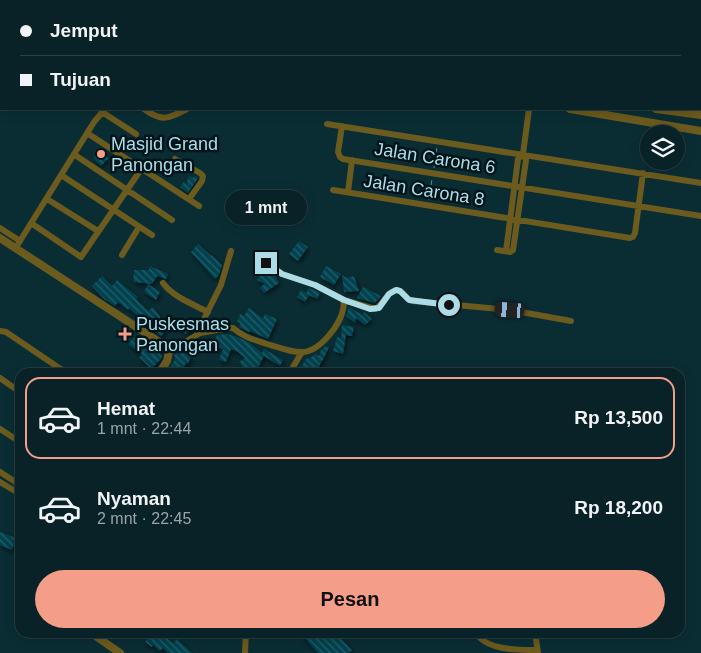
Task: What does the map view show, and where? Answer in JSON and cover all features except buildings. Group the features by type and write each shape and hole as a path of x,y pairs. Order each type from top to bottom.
{"street":[{"path":"15,249 103,110 136,134"},
{"path":"146,110 160,118 184,110"},
{"path":"514,219 526,160 523,154 530,110"},
{"path":"576,110 701,130"},
{"path":"662,110 701,116"},
{"path":"327,124 701,183"},
{"path":"342,126 338,152 340,157 352,160 348,192"},
{"path":"88,133 199,206"},
{"path":"75,154 172,220"},
{"path":"497,250 510,252 513,250 514,186 518,158 523,154"},
{"path":"174,159 203,176 202,181 190,199"},
{"name":"Jalan Carona 6","path":"352,160 701,216"},
{"path":"31,223 81,257 142,168"},
{"path":"639,207 643,174"},
{"path":"61,175 152,236"},
{"name":"Jalan Carona 8","path":"333,190 630,238 635,233 639,207"},
{"path":"47,199 98,231"},
{"path":"122,255 139,227"},
{"path":"0,228 20,241"},
{"path":"0,238 164,345 169,352"},
{"path":"200,333 226,273 231,251"},
{"path":"266,263 282,274 315,285 344,300 370,309 381,306 390,293 398,290 407,300 412,301 510,310 571,321"},
{"path":"163,283 166,288 184,300 208,312"},
{"path":"166,368 169,352 200,333 223,328 233,328 254,341 288,351 302,352 314,349 327,338 341,316 344,300"},
{"path":"0,331 6,332 58,368"},
{"path":"293,368 302,352"},
{"path":"0,378 15,388"},
{"path":"0,429 15,439"},
{"path":"0,472 15,482"},
{"path":"0,482 15,491"},
{"path":"99,638 120,653"},
{"path":"245,653 246,638"},
{"path":"479,638 489,644 538,652 536,638"}],"place":[{"name":"Masjid Grand Panongan","path":"101,154"},
{"name":"Puskesmas Panongan","path":"125,334"}],"route":[{"path":"266,263 282,274 315,285 344,300 370,309 379,308 389,294 396,290 402,292 407,300 449,305"}]}
